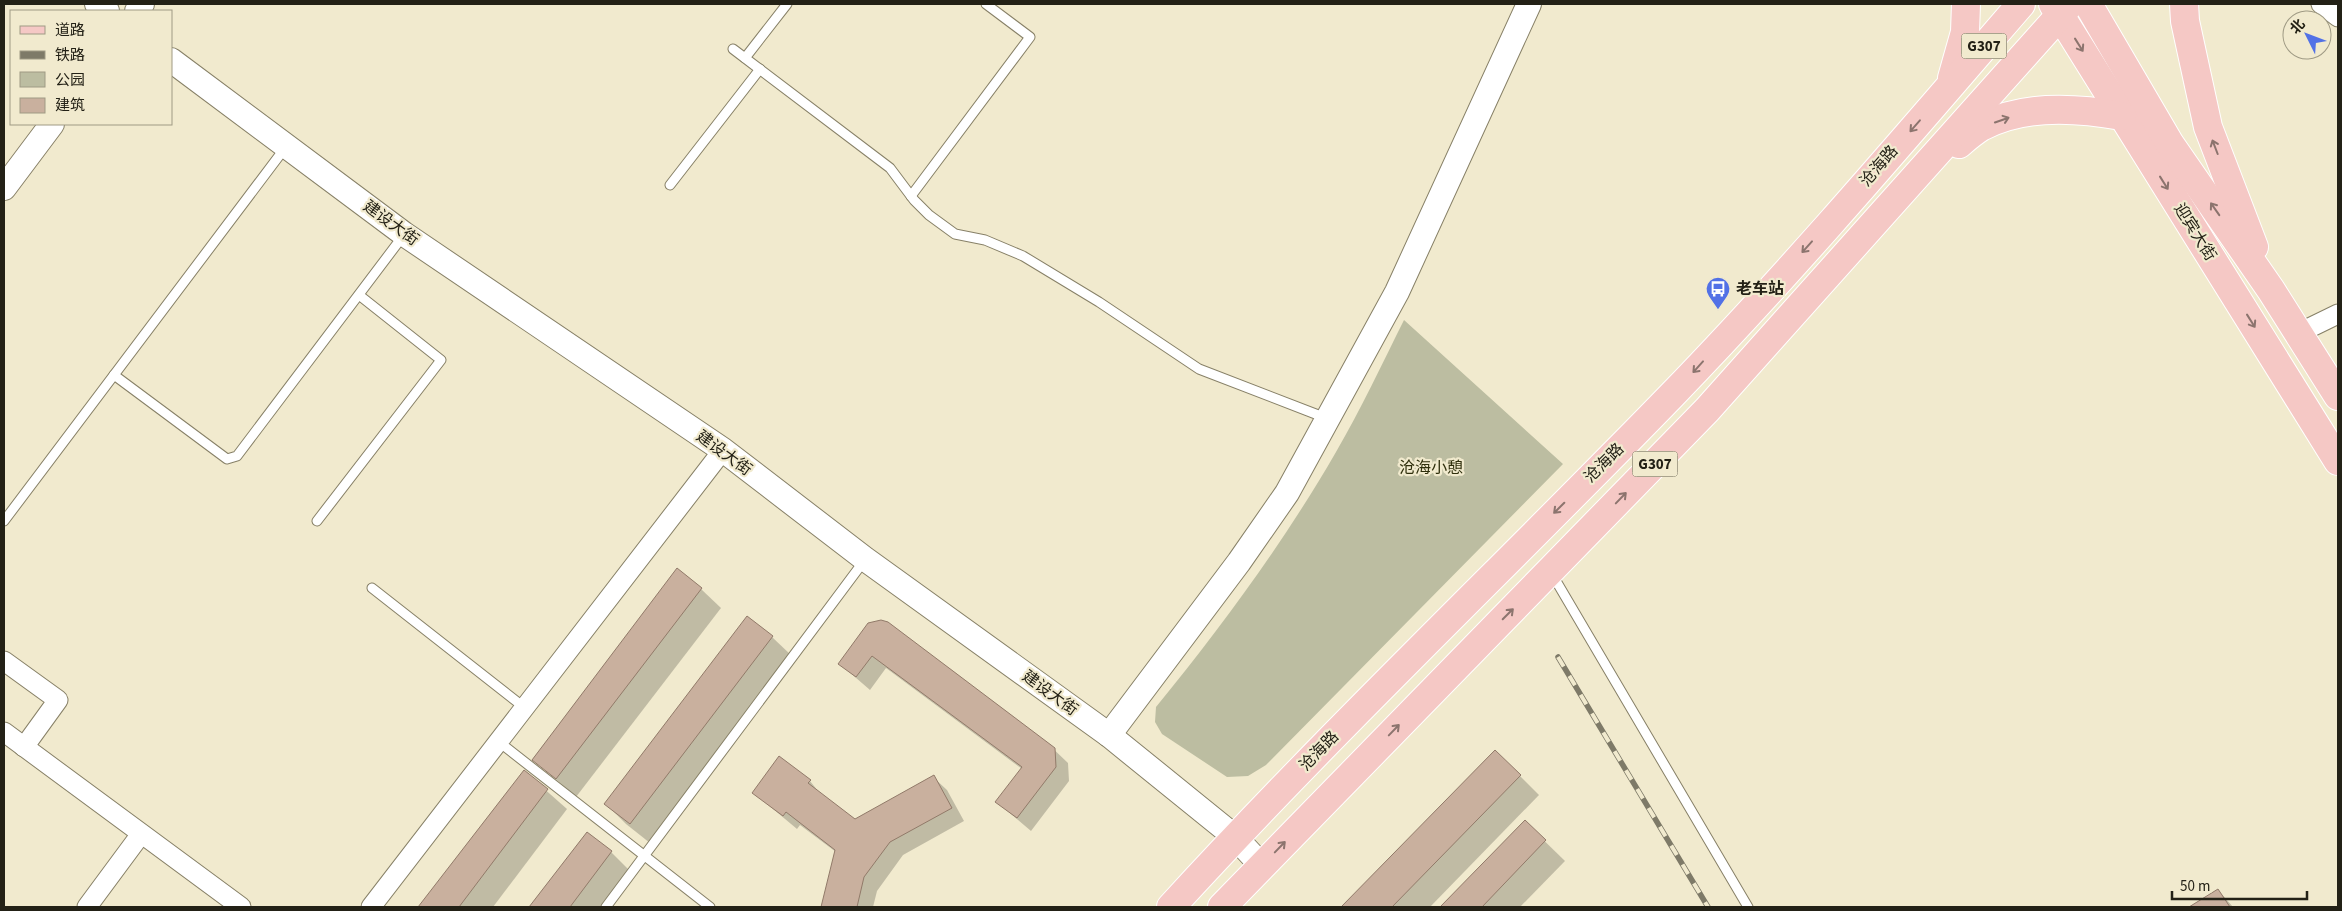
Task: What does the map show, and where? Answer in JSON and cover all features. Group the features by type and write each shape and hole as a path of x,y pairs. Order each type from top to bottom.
{"main road":[{"path":"1947,89 1958,64 1965,32 1966,4"},
{"name":"沧海路","path":"1171,907 1235,837 1674,393 1824,229 2021,4"},
{"name":"迎宾大街","path":"2088,4 2170,144 2271,290 2338,396"},
{"path":"2184,4 2184,21 2208,127 2271,290"},
{"name":"迎宾大街","path":"2061,8 2122,116 2338,461"},
{"name":"G307","path":"1222,907 1707,410 1918,175 2061,8"},
{"path":"1918,175 1982,127 2014,116 2056,108 2122,116"}],"street":[{"path":"1109,735 1261,531 1287,493 1397,292 1527,4"},
{"path":"2321,4 2338,17"},
{"name":"建设大街","path":"172,61 404,234 722,450 866,559 1109,735 1235,837 1262,866"},
{"path":"4,188 51,125"},
{"path":"2299,334 2338,314"},
{"path":"371,907 526,708 722,450"},
{"path":"4,660 58,700 24,747"},
{"path":"4,732 241,907"},
{"path":"87,907 141,834"}],"lane":[{"path":"745,58 787,4"},
{"path":"911,196 1030,37 986,4"},
{"path":"733,49 890,168 911,196 929,215 955,234 985,240 1024,256 1099,302 1199,369 1329,419"},
{"path":"670,185 760,70"},
{"path":"4,521 287,146"},
{"path":"114,376 227,459 237,456 404,234"},
{"path":"317,521 442,360 359,295"},
{"path":"606,907 866,559"},
{"path":"1550,572 1748,907"},
{"path":"372,588 526,708"},
{"path":"499,742 710,907"}],"green space":[{"name":"沧海小憩","path":"1404,320 1563,464 1266,765 1248,776 1227,777 1162,734 1155,722 1156,707 1205,646 1274,551 1345,436"}],"building":[{"path":"677,568 702,588 556,779 532,760"},
{"path":"747,616 773,636 630,824 604,804"},
{"path":"881,620 888,622 1055,748 1056,767 1017,818 995,802 1022,767 872,656 856,677 838,664 868,623"},
{"path":"1495,750 1521,775 1392,907 1341,907"},
{"path":"779,756 811,780 808,783 855,819 934,775 952,808 890,842 864,877 857,907 821,907 835,850 786,812 783,816 752,793"},
{"path":"524,770 548,789 459,907 418,907"},
{"path":"1525,820 1546,840 1482,907 1440,907"},
{"path":"587,832 612,851 570,907 529,907"},
{"path":"2218,889 2230,907 2189,907"}],"railway":[{"path":"1558,657 1708,907"}],"place":[{"name":"老车站","path":"1718,310"}]}
